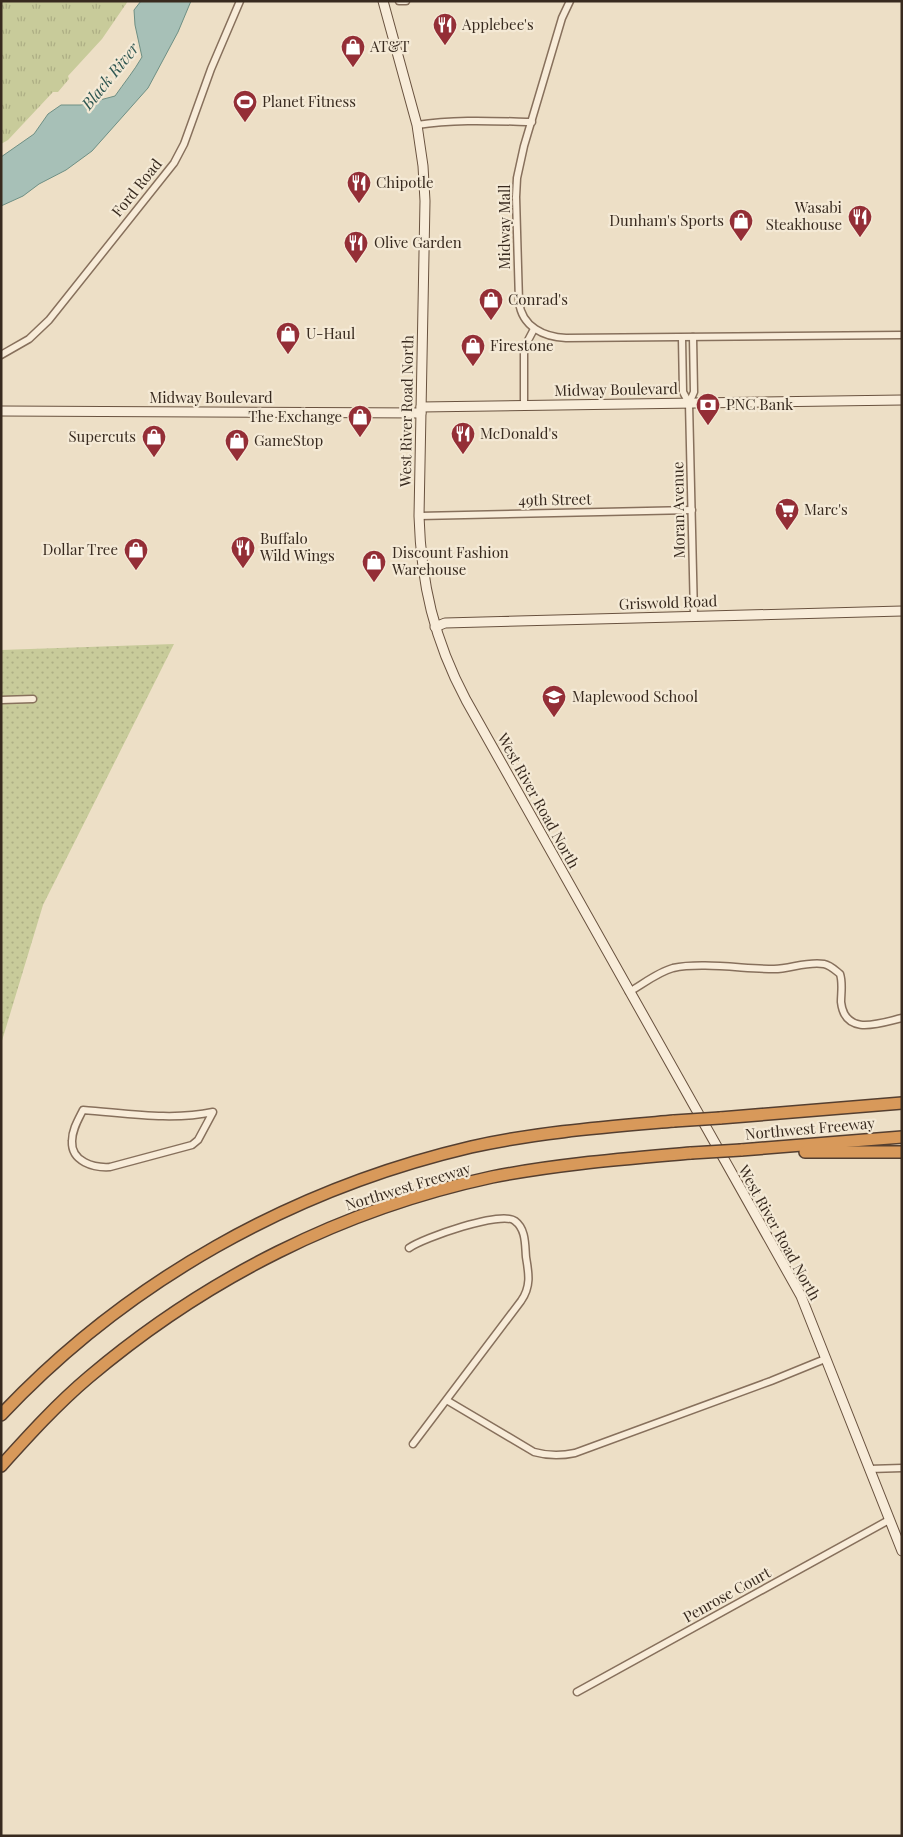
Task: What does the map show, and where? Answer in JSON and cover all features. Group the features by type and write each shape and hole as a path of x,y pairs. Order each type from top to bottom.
{"highway":[{"path":"769,1114 809,1104 902,1096"},
{"name":"Northwest Freeway","path":"1,1415 67,1351 102,1322 156,1283 210,1249 294,1206 376,1174 423,1159 473,1147 562,1132 902,1103"},
{"name":"Northwest Freeway","path":"1,1466 74,1390 146,1332 212,1288 286,1248 359,1216 454,1186 531,1170 641,1158 741,1152 902,1137"},
{"path":"741,1152 902,1152"}],"street":[{"name":"Ford Road","path":"1,355 29,339 49,320 174,163 184,144 211,69 240,1"},
{"path":"399,1 406,1"},
{"name":"Midway Mall","path":"534,329 522,313 518,302 516,197 518,168 562,18 570,1"},
{"name":"West River Road North","path":"385,2 417,124 423,166 425,201 419,516 420,548 424,579 435,627 444,653 466,700 801,1296 902,1551"},
{"path":"417,124 462,121 532,122"},
{"path":"524,404 524,348 534,329 544,335 559,338 902,335"},
{"name":"Moran Avenue","path":"693,337 694,392 689,403 694,616"},
{"name":"Moran Avenue","path":"682,338 683,392 689,403"},
{"name":"Midway Boulevard","path":"1,411 421,410 524,404 902,400"},
{"name":"49th Street","path":"419,516 692,510"},
{"name":"Griswold Road","path":"435,627 445,623 902,611"},
{"path":"1,700 33,699"},
{"path":"629,992 663,972 676,967 703,966 776,969 824,964 832,967 840,974 843,1011 857,1025 867,1026 902,1018"},
{"path":"83,1110 176,1117 194,1116 213,1112 198,1140 185,1148 110,1167 99,1168 83,1162 73,1148 73,1133 83,1110"},
{"path":"409,1248 438,1235 500,1218 512,1219 516,1221 523,1234 529,1273 528,1291 448,1401 413,1444"},
{"path":"448,1401 534,1452 544,1455 565,1455 771,1381 825,1358"},
{"path":"869,1469 902,1468"},
{"name":"Penrose Court","path":"578,1692 890,1520"}],"green space":[{"path":"1,1 128,1 102,39 68,76 69,79 58,92 53,92 8,140 1,144"},
{"path":"174,644 43,905 1,1044 1,650"}],"water":[{"path":"141,1 191,1 178,32 148,88 92,151 66,170 39,184 23,196 1,206 1,157 34,134 48,114 61,105 81,105 115,96 136,67 142,57 135,25 134,10"}],"place":[{"name":"Applebee's","path":"445,46"},
{"name":"AT&T","path":"353,68"},
{"name":"Planet Fitness","path":"245,123"},
{"name":"Chipotle","path":"359,204"},
{"name":"Wasabi Steakhouse","path":"860,238"},
{"name":"Dunham's Sports","path":"741,242"},
{"name":"Olive Garden","path":"356,264"},
{"name":"Conrad's","path":"491,321"},
{"name":"U-Haul","path":"288,355"},
{"name":"Firestone","path":"473,367"},
{"name":"PNC Bank","path":"708,426"},
{"name":"The Exchange","path":"360,438"},
{"name":"McDonald's","path":"463,455"},
{"name":"Supercuts","path":"154,458"},
{"name":"GameStop","path":"237,462"},
{"name":"Marc's","path":"787,531"},
{"name":"Buffalo Wild Wings","path":"243,569"},
{"name":"Dollar Tree","path":"136,571"},
{"name":"Discount Fashion Warehouse","path":"374,583"},
{"name":"Maplewood School","path":"554,718"}],"water label":[{"name":"Black River","path":"110,76"}]}
